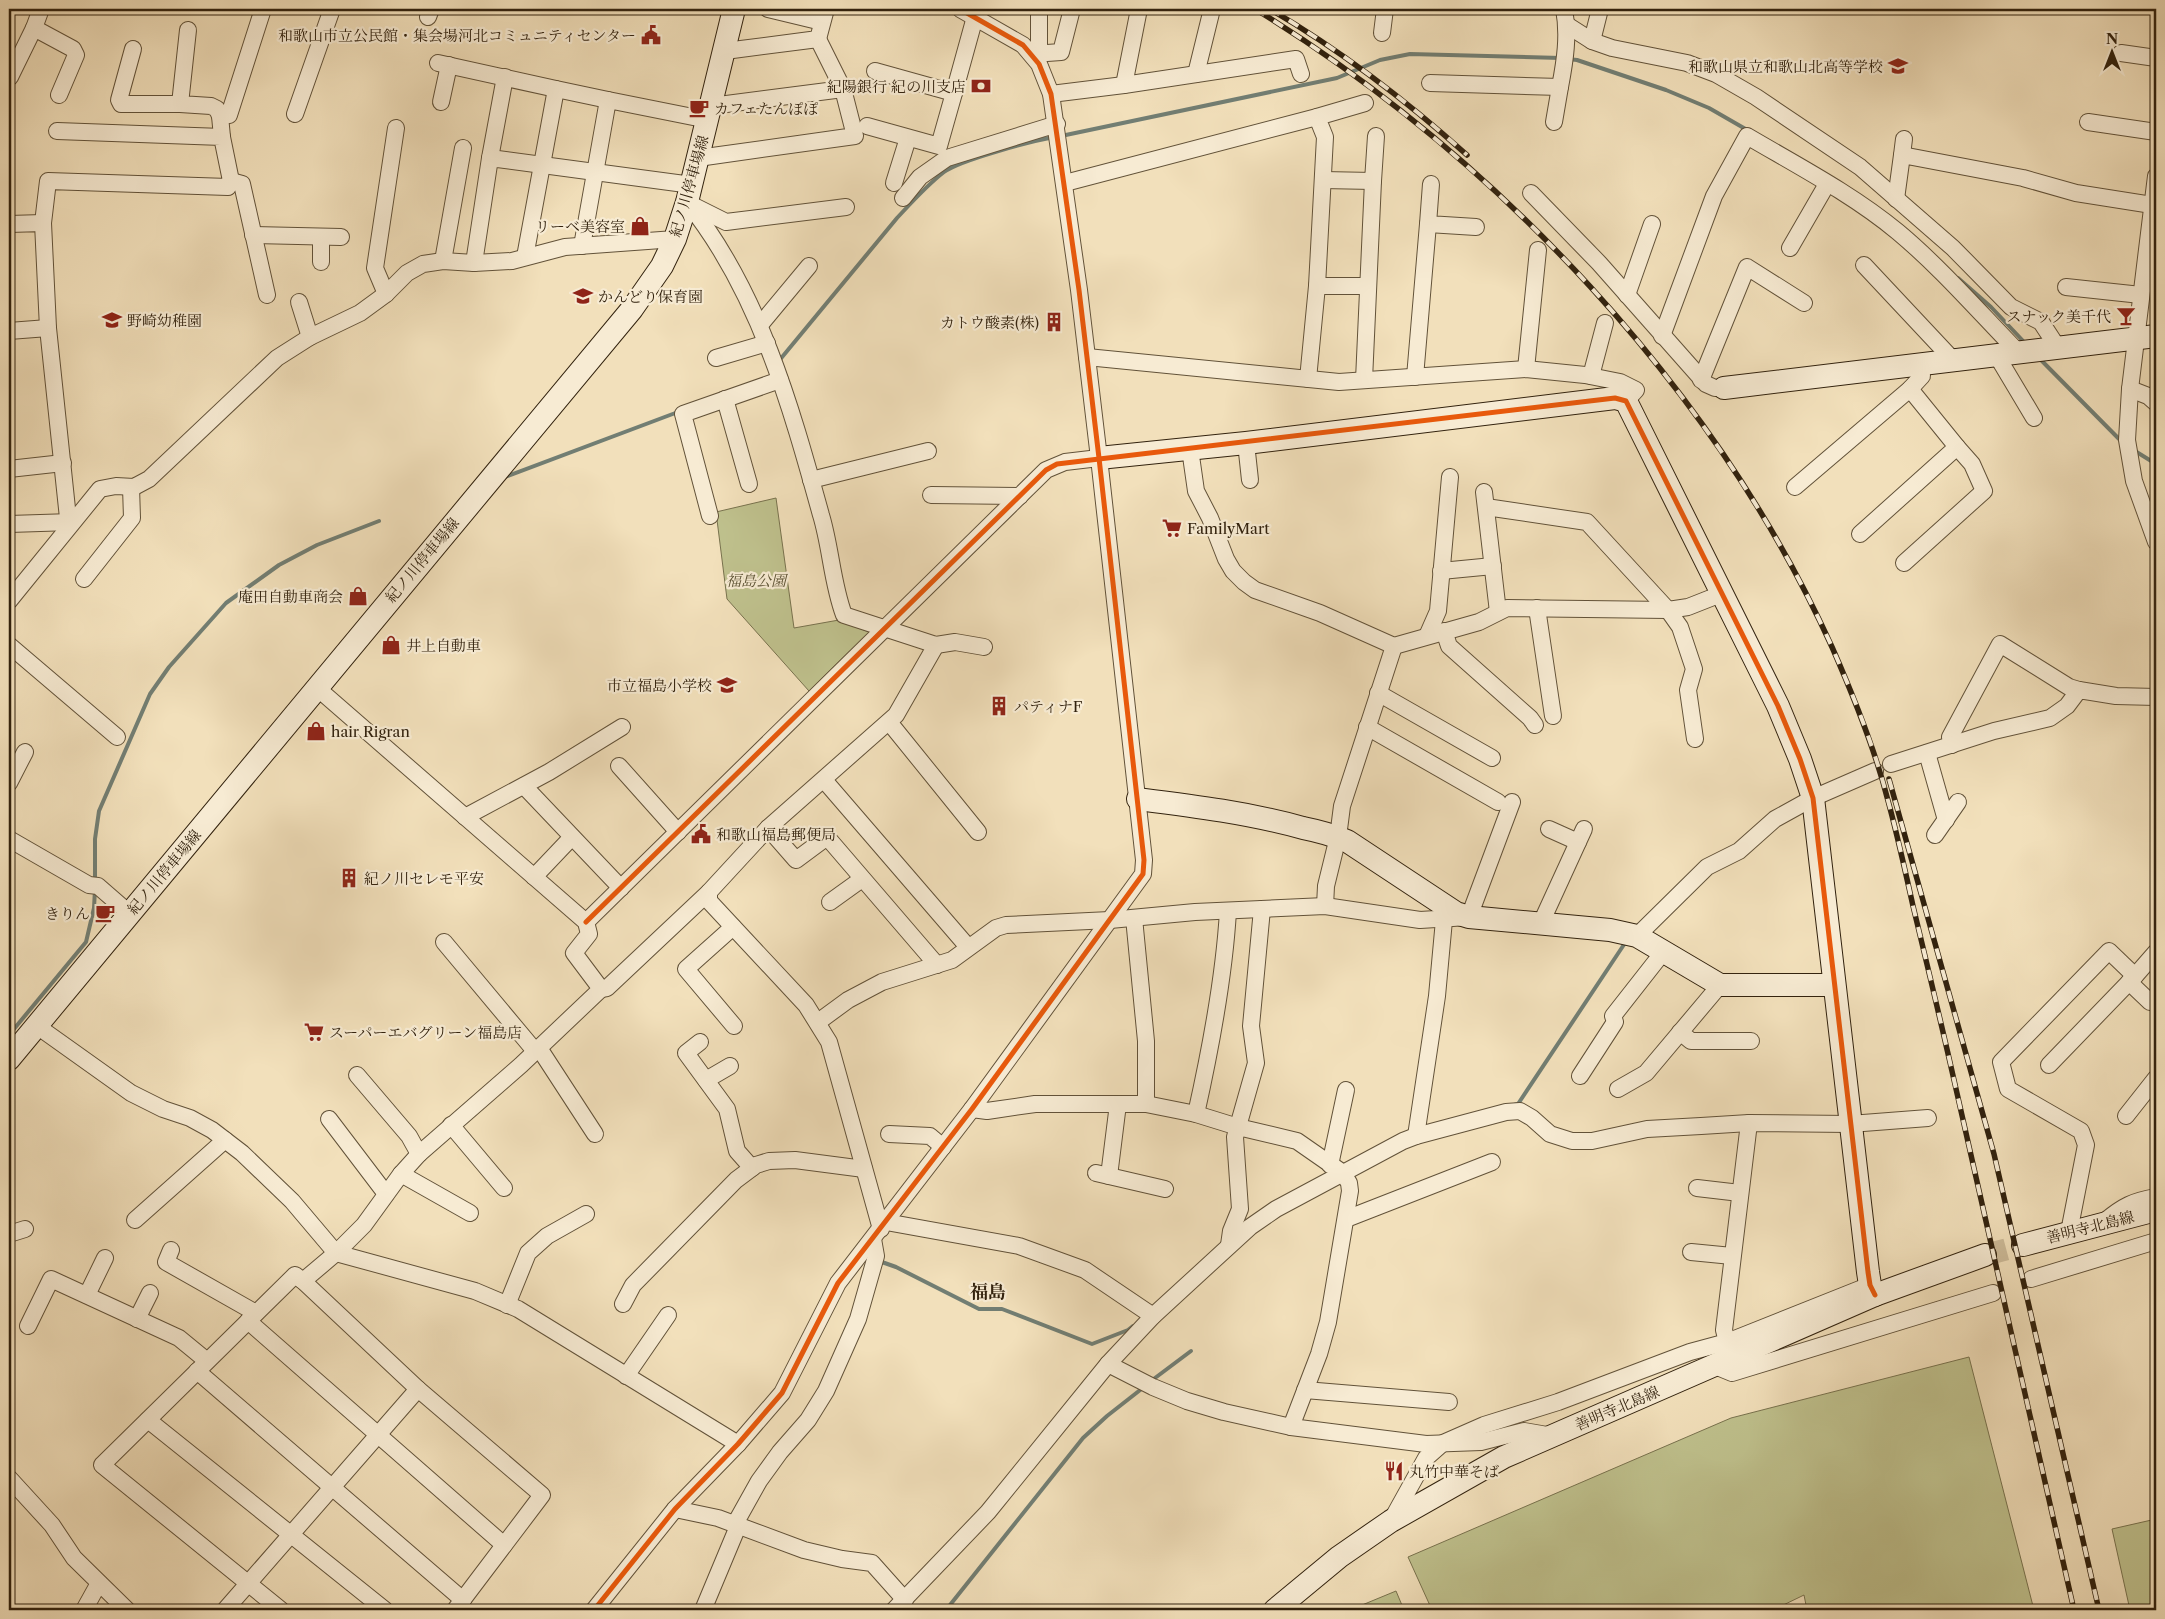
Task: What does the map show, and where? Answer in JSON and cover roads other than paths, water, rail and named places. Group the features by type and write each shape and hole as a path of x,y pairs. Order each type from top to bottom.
{"street":[{"path":"10,77 42,9"},
{"path":"220,116 229,115 263,9"},
{"path":"295,114 332,9"},
{"name":"紀ノ川停車場線","path":"9,1059 316,687 632,309 662,266 675,239 689,194 734,9"},
{"path":"698,158 855,136 843,89 818,39 824,15 768,9"},
{"path":"960,9 1036,54 1061,52 1072,9"},
{"path":"594,1610 675,1509 738,1444 782,1393 838,1284 972,1109 1143,874 1144,860 1138,799 1100,458 1065,183 1051,94 1036,54 1039,9"},
{"path":"1124,85 1140,9"},
{"path":"1382,32 1385,9"},
{"path":"1554,122 1565,59 1567,25 1564,9"},
{"path":"1592,41 1600,9"},
{"path":"1196,74 1211,13"},
{"path":"867,126 939,146 975,17"},
{"path":"1567,25 1592,41 1612,48 1687,63 1716,74 1756,97 1860,167 1953,248 2011,307 2041,322 2035,351"},
{"path":"34,28 73,49 76,55 59,95"},
{"path":"180,104 188,30"},
{"path":"725,51 818,39"},
{"path":"72,522 68,518 48,328 43,223 48,181 228,186 231,181 222,137 220,116 217,109 211,106 180,104 121,104 119,100 133,49"},
{"path":"2121,53 2156,58"},
{"path":"1051,94 1296,59 1300,74"},
{"path":"441,102 443,64 608,100 709,113 843,89"},
{"path":"875,71 954,93"},
{"path":"474,263 505,77"},
{"path":"1430,83 1560,87"},
{"path":"525,257 556,89"},
{"path":"582,246 608,100"},
{"path":"1065,183 1365,103"},
{"path":"1308,379 1317,286 1325,137 1317,117"},
{"path":"2088,122 2156,132"},
{"path":"386,294 375,268 396,128"},
{"path":"57,131 222,137"},
{"path":"903,198 920,177 947,158 1058,131"},
{"path":"1364,380 1376,136"},
{"path":"1662,336 1714,196 1747,136 1864,207 1898,232 1931,263 2035,351"},
{"path":"894,183 908,138"},
{"path":"1896,199 1904,139"},
{"path":"443,261 463,148"},
{"path":"1902,155 2023,178 2076,192 2152,206"},
{"path":"490,158 595,172 689,194 726,222 846,207"},
{"path":"2156,176 2152,206 2153,224 2141,295 2146,338 2130,389 2127,446 2134,481 2156,542"},
{"path":"1323,180 1373,181"},
{"path":"231,181 242,184 267,295"},
{"path":"1415,377 1431,184"},
{"path":"1790,248 1827,184"},
{"path":"1531,192 1627,295 1701,380 1715,388 2146,338"},
{"path":"689,194 760,325 777,369 822,517 838,598 844,615 885,630 936,645 955,642 984,647"},
{"path":"9,224 43,223"},
{"path":"1428,224 1476,227"},
{"path":"1627,295 1652,224"},
{"path":"253,235 342,237"},
{"path":"321,237 321,262"},
{"path":"9,601 16,584 100,489 116,486 134,487 149,478 277,358 310,337 360,313 386,294 407,273 423,264 443,261 474,263 512,261 565,247 675,239"},
{"path":"1526,369 1538,250"},
{"path":"1864,265 1954,361"},
{"path":"760,325 810,266"},
{"path":"1701,380 1747,267 1804,303"},
{"path":"1317,286 1368,286"},
{"path":"2066,286 2141,295"},
{"path":"299,302 310,337"},
{"path":"1591,376 1605,323"},
{"path":"9,331 48,328"},
{"path":"716,358 767,343"},
{"path":"1997,356 2034,418"},
{"path":"1087,357 1339,382 1526,369 1591,376 1620,382 1636,390 1626,401"},
{"path":"1795,487 1910,389 1922,376 1921,365"},
{"path":"710,516 682,414 725,399 777,369"},
{"path":"1904,563 1984,491 1972,464 1910,389"},
{"path":"2130,389 2148,396 2156,403"},
{"path":"586,922 1046,470 1057,464 1615,398 1626,401 1778,706 1800,759 1811,793 1850,1124 1872,1290 1727,1342 1690,1352 1585,1392 1484,1425 1443,1443 1426,1458 1391,1521"},
{"path":"725,399 749,484"},
{"path":"1246,443 1250,480"},
{"path":"1860,534 1957,447"},
{"path":"1190,449 1196,491 1210,518 1226,559 1233,571 1244,582 1255,590 1320,613 1394,646 1479,622 1507,608 1668,610 1688,607 1721,594"},
{"path":"810,480 928,452"},
{"path":"9,469 63,463"},
{"path":"1427,636 1438,611 1450,478"},
{"path":"84,579 132,518 131,487"},
{"path":"930,495 1020,496"},
{"path":"1498,612 1485,499 1587,522 1668,610 1680,627 1694,669 1688,690 1695,739"},
{"path":"9,524 72,522"},
{"path":"1441,572 1493,566"},
{"path":"1537,608 1553,716"},
{"path":"1444,632 1449,646 1530,718 1535,725"},
{"path":"1951,741 2000,644 2069,687 2116,696 2156,697"},
{"path":"9,645 117,738"},
{"path":"303,1281 336,1253 364,1224 400,1174 419,1154 537,1050 601,989 607,988 709,892 768,828 890,722 903,705 936,645"},
{"path":"1325,906 1326,886 1338,837 1342,806 1394,646"},
{"path":"316,687 586,922 589,934 574,953 601,989"},
{"path":"1891,764 1927,753 1951,741 2050,718 2067,706 2079,690"},
{"path":"1378,693 1492,758"},
{"path":"890,722 978,832"},
{"path":"465,817 524,786 622,727"},
{"path":"1367,727 1505,802 1469,917"},
{"path":"9,784 25,752"},
{"path":"1927,753 1946,820"},
{"path":"620,766 678,832"},
{"path":"1633,935 1707,867 1739,851 1775,819 1811,793 1875,771"},
{"path":"824,780 968,947"},
{"path":"524,786 621,888"},
{"path":"1138,799 1204,807 1281,822 1338,837 1347,841 1456,913 1469,917 1633,935 1664,951 1720,985 1834,985"},
{"path":"1935,835 1958,802"},
{"path":"768,828 796,860 827,837 937,965"},
{"path":"1540,924 1581,835 1549,829"},
{"path":"534,877 572,837"},
{"path":"9,839 93,886 129,913"},
{"path":"830,902 862,878"},
{"path":"702,1610 736,1531 735,1524 759,1481 780,1452 808,1420 826,1391 858,1319 875,1259 880,1230 829,1042 806,1005 709,901 709,892"},
{"path":"818,1022 848,1000 882,982 952,960 996,928 1006,924 1110,920 1325,906 1397,918 1444,920 1469,917"},
{"path":"1230,1239 1240,1209 1235,1137 1256,1063 1251,1026 1262,909"},
{"path":"1196,1114 1212,1041 1226,946 1228,911"},
{"path":"1134,918 1146,1041 1146,1104"},
{"path":"1416,1136 1437,996 1444,920"},
{"path":"733,927 686,969 734,1026"},
{"path":"444,942 537,1050 595,1134"},
{"path":"1580,1076 1615,1022 1613,1016 1664,951"},
{"path":"2069,1232 2086,1145 2085,1138 2081,1131 2008,1089 2001,1062 2109,951 2150,1002"},
{"path":"2050,1065 2156,952"},
{"path":"1618,1089 1646,1073 1720,985"},
{"path":"37,1026 131,1093 162,1109 190,1118 225,1140 242,1153 292,1201 336,1253 475,1291 518,1309 738,1444"},
{"path":"1680,1032 1691,1041 1751,1041"},
{"path":"700,1042 686,1053 727,1110 737,1151 752,1168"},
{"path":"706,1080 730,1066"},
{"path":"357,1075 409,1136 419,1154"},
{"path":"2126,1116 2156,1078"},
{"path":"1336,1169 1346,1090"},
{"path":"972,1109 987,1111 1035,1104 1146,1104 1196,1114 1238,1127 1297,1141 1336,1169 1349,1183 1350,1191 1328,1322 1291,1427"},
{"path":"1118,1104 1103,1174 1165,1189"},
{"path":"675,1509 718,1518 804,1550 872,1564 905,1604 988,1512 1150,1314 1230,1239 1336,1169 1416,1136 1506,1112 1520,1111 1532,1118 1550,1134 1572,1141 1592,1141 1648,1129 1749,1123 1850,1124 1928,1118"},
{"path":"329,1119 386,1194"},
{"path":"1727,1342 1724,1330 1749,1123"},
{"path":"452,1125 504,1188"},
{"path":"889,1134 930,1136 943,1147"},
{"path":"135,1220 225,1140"},
{"path":"622,1304 633,1285 736,1180 752,1168 769,1161 782,1160 864,1169"},
{"path":"1346,1218 1492,1162"},
{"path":"400,1174 470,1213"},
{"path":"1697,1188 1740,1193"},
{"path":"2101,1224 2122,1206 2156,1196"},
{"name":"善明寺北島線","path":"2023,1245 2156,1210"},
{"path":"507,1305 528,1253 547,1236 586,1214"},
{"path":"9,1234 25,1229"},
{"path":"880,1230 1019,1246 1085,1270 1150,1314"},
{"path":"2030,1279 2156,1241"},
{"path":"171,1250 166,1262 252,1317 378,1435 504,1545"},
{"path":"1691,1252 1732,1256"},
{"name":"善明寺北島線","path":"1274,1610 1339,1557 1391,1521 1504,1457 1715,1366 1872,1290 1985,1255"},
{"path":"87,1296 105,1258"},
{"path":"28,1326 51,1279 180,1338 202,1366 459,1605 542,1495 418,1389 295,1275 202,1366 102,1465 281,1610"},
{"path":"137,1318 150,1293"},
{"path":"1715,1366 1732,1373 1993,1293"},
{"path":"626,1376 668,1315"},
{"path":"1108,1364 1148,1385 1224,1412 1291,1427 1426,1444 1481,1442 1524,1431 1553,1436"},
{"path":"225,1610 418,1389"},
{"path":"1305,1390 1449,1402"},
{"path":"148,1420 385,1610"},
{"path":"9,1478 52,1525 74,1558 127,1610"},
{"path":"84,1610 99,1583"}],"waterway":[{"path":"1061,136 1337,78 1380,60 1410,54 1561,58"},
{"path":"1568,59 1577,60 1666,90 1709,108 1749,131"},
{"path":"778,362 897,218 944,172 952,167 980,157 1054,137"},
{"path":"1958,278 1991,307 2025,343"},
{"path":"2040,359 2123,443"},
{"path":"505,477 678,412"},
{"path":"2135,451 2156,464"},
{"path":"95,882 95,839 99,811 150,694 169,667 226,603 279,565 317,545 379,521"},
{"path":"9,1035 86,942 94,908 95,889"},
{"path":"1514,1105 1518,1104 1627,940"},
{"path":"879,1261 896,1267 979,1309 1002,1309 1092,1344 1128,1330 1133,1326"},
{"path":"1151,1381 1191,1351"},
{"path":"946,1610 1083,1438 1144,1387"}],"tunnel":[{"path":"1985,1255 2023,1245"}],"railway":[{"path":"1255,9 1344,69 1431,135 1513,208 1590,286 1661,370 1726,459 1783,551 1832,647 1863,721 1882,778 1898,838 1944,1036 2074,1610"},
{"path":"1270,9 1372,77 1421,115 1467,155"},
{"path":"1889,779 1994,1154 2099,1610"}],"place":[{"name":"和歌山市立公民館・集会場河北コミュニティセンター","path":"651,35"},
{"name":"和歌山県立和歌山北高等学校","path":"1898,66"},
{"name":"紀陽銀行 紀の川支店","path":"981,86"},
{"name":"カフェたんぽぽ","path":"699,108"},
{"name":"リーベ美容室","path":"640,226"},
{"name":"かんどり保育園","path":"583,296"},
{"name":"スナック美千代","path":"2126,316"},
{"name":"野崎幼稚園","path":"112,320"},
{"name":"カトウ酸素(株)","path":"1054,322"},
{"name":"FamilyMart","path":"1172,528"},
{"name":"庵田自動車商会","path":"358,596"},
{"name":"井上自動車","path":"391,645"},
{"name":"市立福島小学校","path":"727,685"},
{"name":"パティナF","path":"999,706"},
{"name":"hair Rigran","path":"316,731"},
{"name":"和歌山福島郵便局","path":"701,834"},
{"name":"紀ノ川セレモ平安","path":"349,878"},
{"name":"きりん","path":"105,913"},
{"name":"スーパーエバグリーン福島店","path":"314,1032"},
{"name":"丸竹中華そば","path":"1394,1471"}],"district":[{"name":"福島","path":"988,1292"}],"park label":[{"name":"福島公園","path":"756,580"}]}
